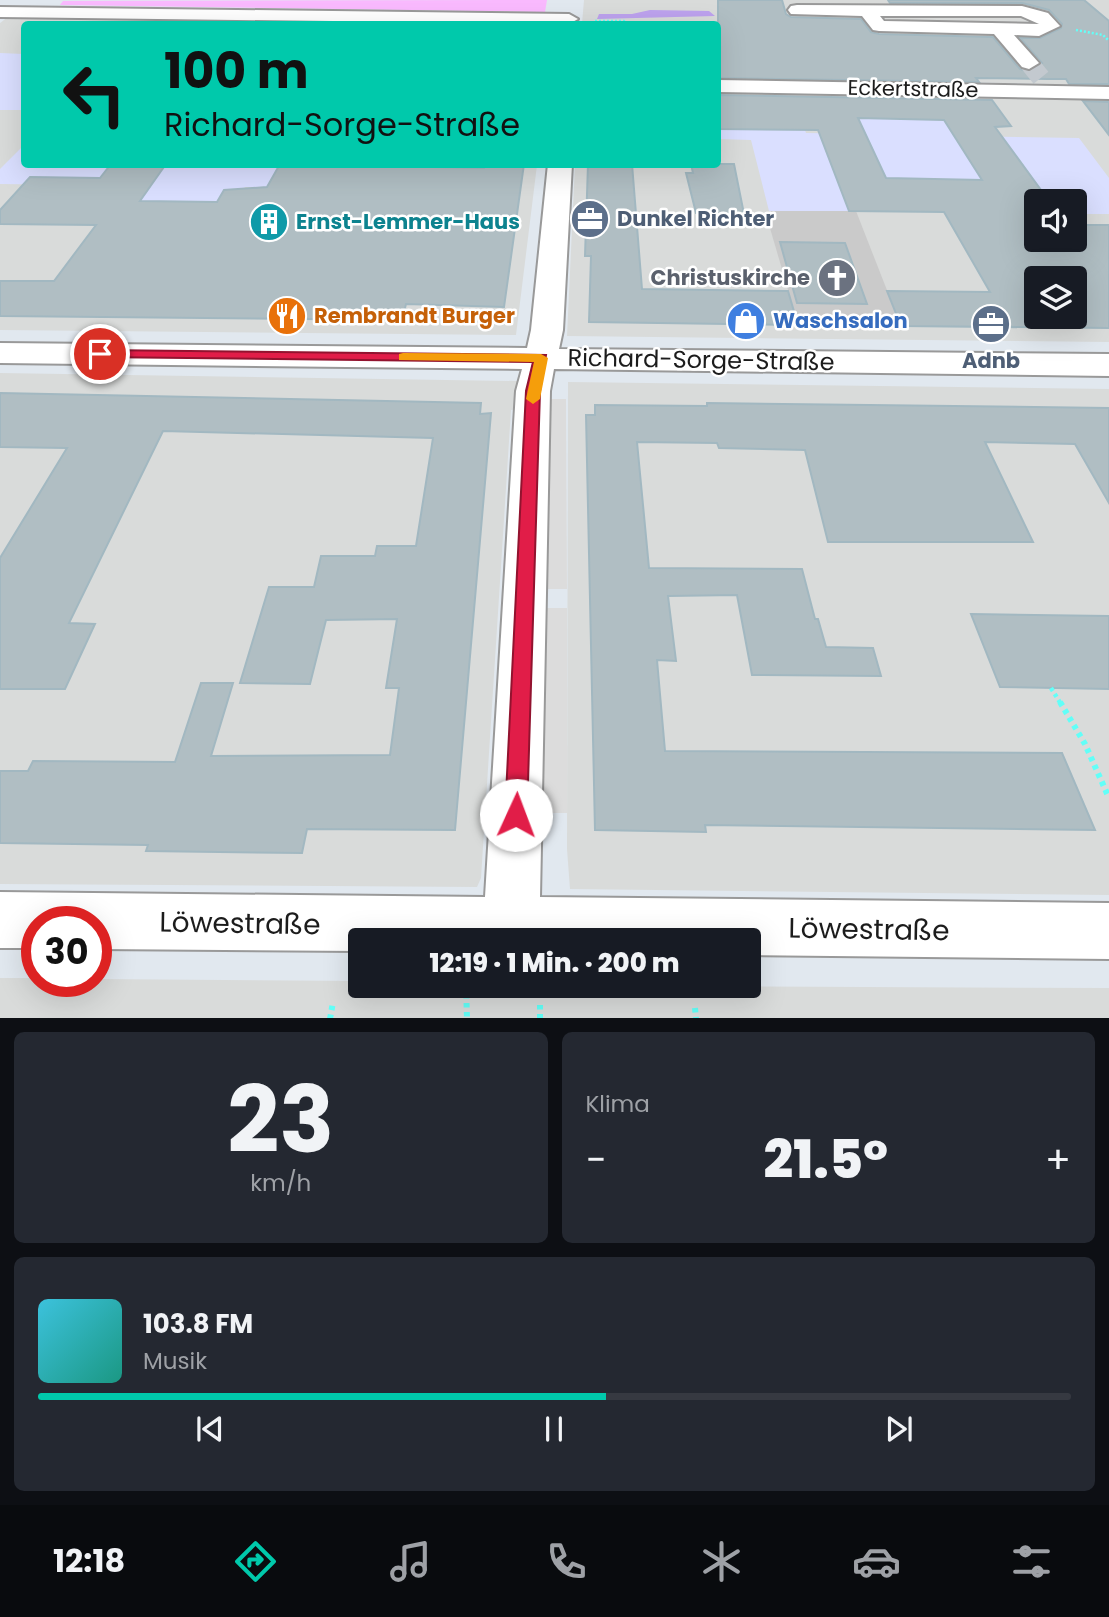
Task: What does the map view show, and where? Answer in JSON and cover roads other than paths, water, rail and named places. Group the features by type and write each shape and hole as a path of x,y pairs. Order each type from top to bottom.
{"street":[{"path":"568,0 569,21"},
{"path":"797,10 868,12 884,8 1022,11 1042,17 1051,26 1040,30 878,26 868,12"},
{"path":"1,11 517,21"},
{"path":"999,29 1042,78"},
{"name":"Eckertstraße","path":"727,80 1042,78 1109,93"},
{"path":"511,926 533,391 547,330 560,168"},
{"name":"Richard-Sorge-Straße","path":"0,353 1109,365"},
{"name":"Löwestraße","path":"0,920 1109,931"}],"tunnel":[{"path":"1029,63 1042,79"}],"place":[{"name":"Dunkel Richter","path":"590,219"},
{"name":"Ernst-Lemmer-Haus","path":"269,222"},
{"name":"Christuskirche","path":"837,278"},
{"name":"Rembrandt Burger","path":"287,316"},
{"name":"Waschsalon","path":"746,321"},
{"name":"Adnb","path":"991,324"}]}
